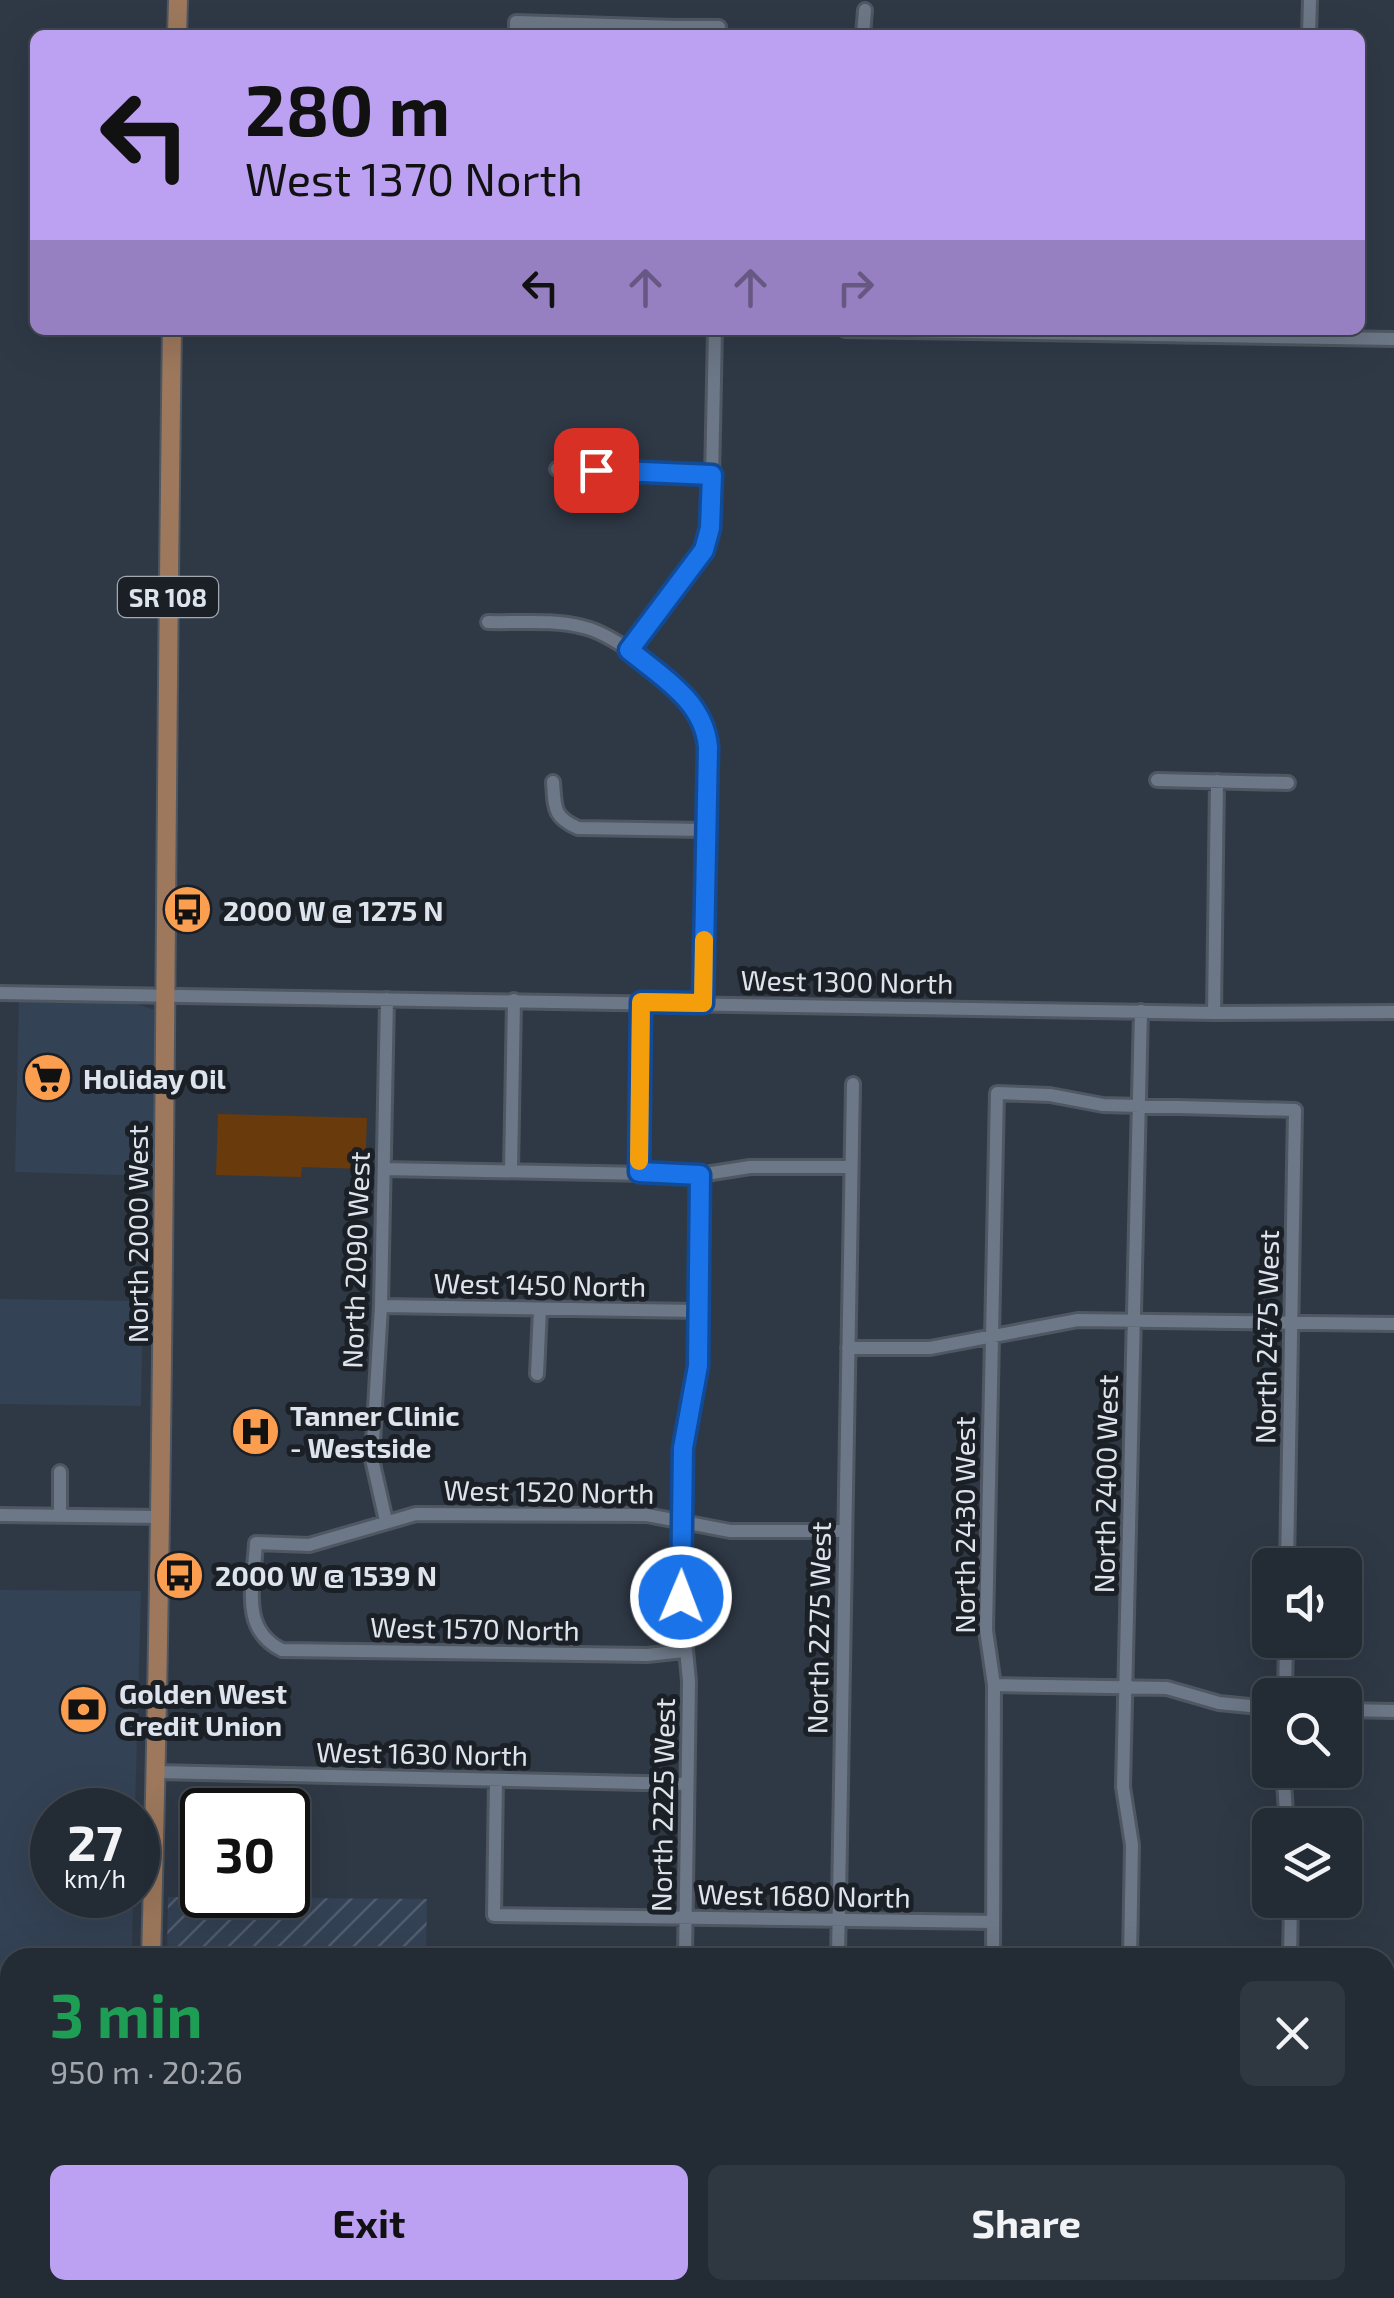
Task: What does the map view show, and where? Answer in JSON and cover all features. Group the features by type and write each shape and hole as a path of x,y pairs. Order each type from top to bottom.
{"main road":[{"path":"177,30 178,0"},
{"name":"North 2000 West","path":"151,1948 164,1360 172,335"}],"street":[{"path":"1309,30 1310,0"},
{"path":"863,30 864,10"},
{"path":"516,30 516,22 657,30"},
{"path":"690,30 719,28"},
{"path":"629,650 704,550 710,528 714,335"},
{"path":"1213,335 1394,339"},
{"path":"557,469 712,475"},
{"path":"488,622 580,626 617,640 686,697 703,720 708,747 703,1003"},
{"path":"1157,780 1288,783"},
{"path":"1214,1013 1217,781"},
{"path":"552,782 556,810 563,822 578,828 706,830"},
{"name":"West 1300 North","path":"0,992 1214,1013 1394,1012"},
{"name":"North 2090 West","path":"386,1521 372,1459 381,1306 388,998"},
{"path":"510,1171 514,1000"},
{"path":"639,1172 641,1002"},
{"name":"North 2400 West","path":"1130,1948 1132,1845 1123,1787 1141,1011"},
{"name":"North 2275 West","path":"838,1948 853,1084"},
{"name":"North 2430 West","path":"993,1948 994,1685 986,1630 997,1092 1050,1095 1103,1105 1138,1105"},
{"name":"North 2475 West","path":"1138,1105 1295,1110 1287,1548"},
{"path":"384,1168 700,1175 750,1167 850,1166"},
{"name":"North 2225 West","path":"684,1948 689,1681 681,1597 683,1448 698,1366 700,1175"},
{"name":"West 1450 North","path":"381,1306 698,1311"},
{"path":"537,1374 540,1309"},
{"path":"848,1348 930,1348 992,1338 1052,1322 1394,1324"},
{"path":"60,1472 60,1516"},
{"path":"0,1514 161,1517"},
{"name":"West 1520 North","path":"266,1642 256,1629 253,1611 256,1543 309,1545 416,1514 646,1516 730,1531 845,1531"},
{"name":"West 1570 North","path":"266,1642 282,1650 646,1656 684,1651"},
{"path":"994,1685 1167,1688 1219,1703 1252,1706"},
{"path":"1362,1710 1394,1711"},
{"name":"West 1630 North","path":"156,1772 687,1784"},
{"name":"West 1680 North","path":"496,1780 494,1915 993,1922"},
{"path":"1290,1948 1291,1918"}],"shaded area":[{"path":"19,1000 136,1004 155,1010 154,1176 15,1172"},
{"path":"218,1114 367,1118 365,1169 302,1167 301,1177 216,1175"},
{"path":"0,1299 143,1301 141,1406 0,1404"},
{"path":"0,1590 141,1591 136,1788 30,1788 30,1918 133,1918 132,1948 0,1948"},
{"path":"168,1897 180,1897 180,1918 310,1918 310,1898 427,1899 426,1948 167,1948"}],"slow traffic":[{"path":"639,1161 641,1002 703,1003 704,940"}],"place":[{"name":"2000 W @ 1275 N","path":"188,910"},
{"name":"Holiday Oil","path":"48,1078"},
{"name":"Tanner Clinic - Westside","path":"255,1431"},
{"name":"2000 W @ 1539 N","path":"180,1575"},
{"name":"Golden West Credit Union","path":"84,1709"}],"route":[{"path":"596,470 712,475 710,528 704,550 690,574 629,650 697,710 708,747 703,1003 641,1002 639,1172 700,1175 698,1366 683,1448 681,1597"}]}
